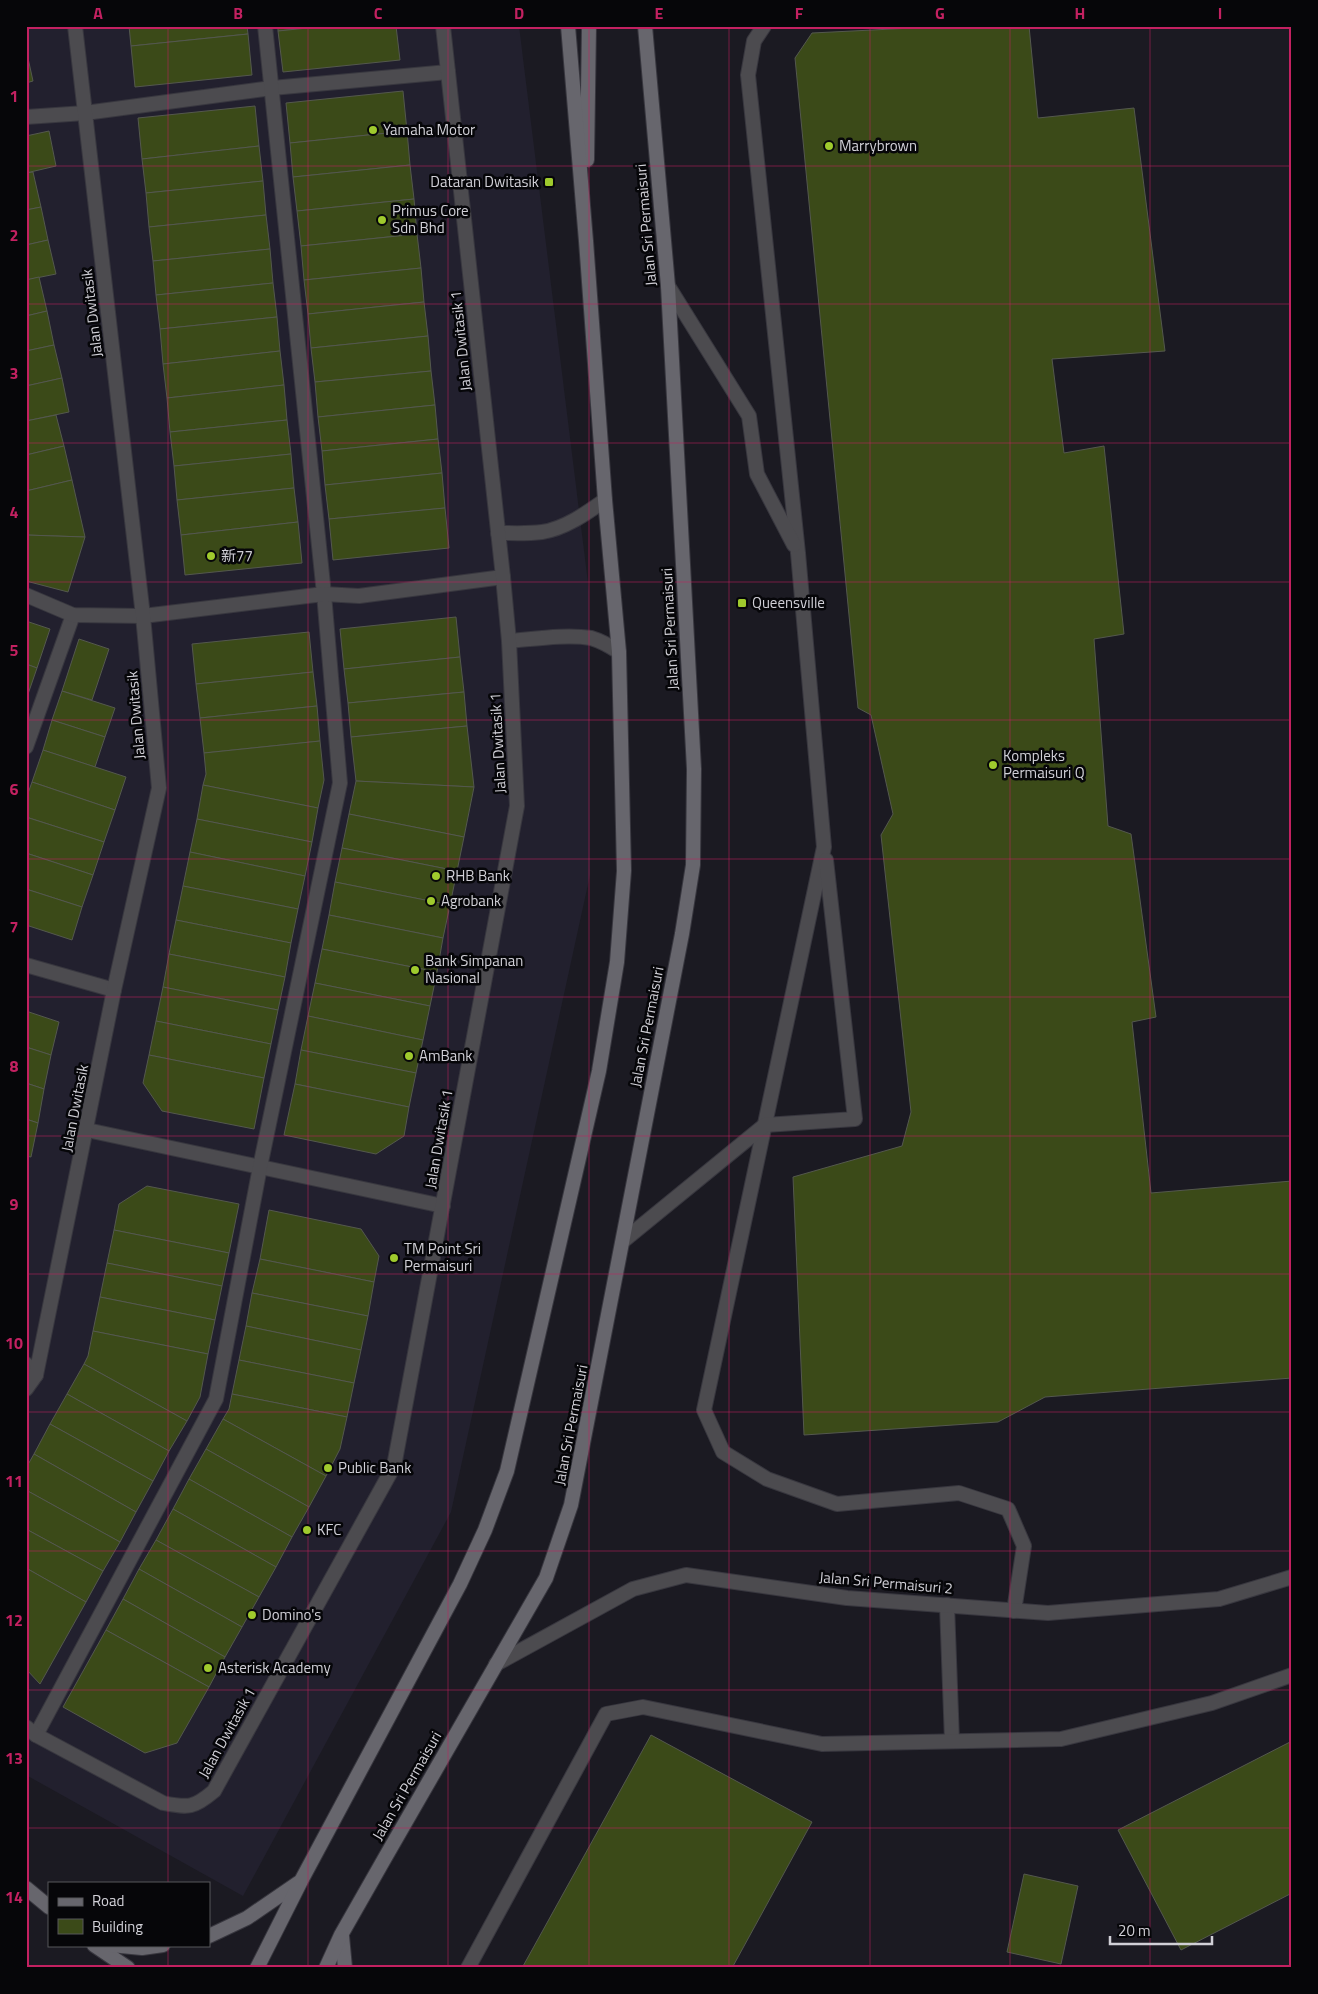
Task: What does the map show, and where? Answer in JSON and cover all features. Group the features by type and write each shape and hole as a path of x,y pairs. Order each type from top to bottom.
{"main road":[{"path":"257,1968 301,1881 460,1584 485,1530 507,1471 599,1071 617,962 624,871 619,652 605,500 568,26"},
{"path":"586,241 588,26"},
{"name":"Jalan Sri Permaisuri","path":"326,1968 342,1935 546,1578 571,1505 680,944 693,865 694,769 668,286 645,26"},
{"path":"210,1936 247,1918 301,1881"},
{"path":"26,1888 48,1906"},
{"path":"342,1935 345,1968"},
{"path":"95,1946 128,1968"},
{"path":"121,1946 142,1948 156,1946"}],"street":[{"name":"Jalan Dwitasik","path":"26,1389 36,1375 114,990 159,788 143,616 75,26"},
{"path":"31,1731 216,1399 260,1167 340,782 324,594 265,26"},
{"name":"Jalan Dwitasik 1","path":"31,1731 163,1803 182,1807 199,1804 214,1791 394,1466 517,806 509,641 503,577 443,26"},
{"path":"623,1241 766,1125 855,1119 824,846 798,553 748,75 754,41 764,26"},
{"path":"26,117 84,113 272,88 448,72"},
{"path":"668,286 749,416 757,474 798,553"},
{"path":"498,533 543,532 564,525 587,513 605,500"},
{"path":"26,595 73,615 143,616 324,594 359,596 503,577"},
{"path":"26,748 73,615"},
{"path":"509,641 551,637 590,638 604,642 619,652"},
{"path":"824,846 704,1410 723,1452 767,1479 837,1504 959,1493 1008,1509 1024,1546 1014,1611"},
{"path":"26,965 114,990"},
{"path":"87,1130 443,1206"},
{"path":"26,1364 36,1375"},
{"name":"Jalan Sri Permaisuri 2","path":"496,1664 633,1589 686,1575 847,1598 1048,1613 1219,1599 1292,1577"},
{"path":"947,1605 952,1741"},
{"path":"468,1968 606,1714 643,1707 822,1744 1061,1739 1212,1703 1292,1675"}],"shaded area":[{"name":"Dataran Dwitasik","path":"26,26 519,26 589,591 590,875 451,1512 243,1896 26,1775"}],"building":[{"path":"129,26 247,26 248,34 131,46"},
{"path":"278,26 327,26 278,31"},
{"path":"327,26 396,26 400,60 283,72 278,31"},
{"name":"Kompleks Permaisuri Q","path":"953,26 1029,26 1038,118 1134,108 1165,351 1052,359 1064,453 1104,446 1124,634 1094,639 1108,826 1131,834 1156,1017 1132,1022 1151,1193 1292,1181 1292,1378 1045,1397 998,1422 804,1435 793,1177 902,1146 911,1112 881,835 893,814 871,715 858,708 795,58 812,33"},
{"path":"248,34 252,75 135,87 131,46"},
{"path":"26,49 33,81 26,83"},
{"path":"403,91 407,131 290,143 286,103"},
{"path":"255,106 259,146 142,159 138,118"},
{"path":"49,131 56,166 26,173 26,136"},
{"path":"407,131 410,165 293,177 290,143"},
{"path":"259,146 263,181 146,193 142,159"},
{"path":"410,165 414,199 297,211 293,177"},
{"path":"33,172 41,207 26,210 26,173"},
{"path":"263,181 266,215 149,227 146,193"},
{"path":"414,199 417,234 301,246 297,211"},
{"path":"41,207 48,240 26,245 26,210"},
{"path":"266,215 270,249 153,261 149,227"},
{"path":"417,234 421,268 304,280 301,246"},
{"path":"48,240 56,274 26,280 26,245"},
{"path":"270,249 273,283 156,295 153,261"},
{"path":"421,268 424,302 308,314 304,280"},
{"path":"39,277 47,311 26,316 26,280"},
{"path":"273,283 277,317 160,329 156,295"},
{"path":"424,302 428,336 311,348 308,314"},
{"path":"47,311 54,345 26,351 26,316"},
{"path":"277,317 280,351 163,364 160,329"},
{"path":"428,336 431,371 315,382 311,348"},
{"path":"54,345 62,378 26,386 26,351"},
{"path":"280,351 284,385 167,398 163,364"},
{"path":"431,371 435,405 318,417 315,382"},
{"path":"62,378 69,412 26,421 26,386"},
{"path":"284,385 287,420 170,432 167,398"},
{"path":"435,405 438,439 322,451 318,417"},
{"path":"56,415 64,446 26,455 26,421"},
{"path":"287,420 291,454 174,466 170,432"},
{"path":"438,439 442,473 325,485 322,451"},
{"path":"64,446 72,480 26,491 26,455"},
{"path":"291,454 294,488 177,500 174,466"},
{"path":"442,473 445,508 329,519 325,485"},
{"path":"72,480 85,537 26,535 26,491"},
{"path":"294,488 298,522 181,535 177,500"},
{"path":"445,508 449,548 333,560 329,519"},
{"path":"298,522 302,563 185,575 181,535"},
{"path":"26,535 85,537 68,592 26,581"},
{"path":"456,617 460,657 344,669 340,629"},
{"path":"26,621 50,629 37,668 26,664"},
{"path":"309,632 313,672 196,684 192,644"},
{"path":"79,639 109,649 92,700 62,691"},
{"path":"460,657 464,692 348,703 344,669"},
{"path":"26,664 37,668 26,700"},
{"path":"313,672 317,706 200,718 196,684"},
{"path":"62,691 115,708 105,737 52,720"},
{"path":"464,692 467,726 351,737 348,703"},
{"path":"317,706 320,741 204,753 200,718"},
{"path":"52,720 105,737 95,767 43,750"},
{"path":"467,726 474,787 356,781 351,737"},
{"path":"320,741 324,780 318,808 203,785 206,774 204,753"},
{"path":"43,750 126,777 115,810 32,782"},
{"path":"356,781 474,787 464,837 349,814"},
{"path":"32,782 115,810 104,842 26,817 26,799"},
{"path":"203,785 318,808 312,842 197,819"},
{"path":"349,814 464,837 457,871 342,848"},
{"path":"26,817 104,842 93,875 26,853"},
{"path":"197,819 312,842 305,876 190,852"},
{"path":"342,848 457,871 450,905 335,882"},
{"path":"190,852 305,876 298,909 183,886"},
{"path":"26,853 93,875 82,907 26,889"},
{"path":"335,882 450,905 443,938 329,915"},
{"path":"183,886 298,909 291,943 176,920"},
{"path":"26,889 82,907 72,940 26,925"},
{"path":"329,915 443,938 437,972 322,949"},
{"path":"176,920 291,943 285,977 169,954"},
{"path":"322,949 437,972 430,1006 315,983"},
{"path":"169,954 285,977 278,1010 163,987"},
{"path":"315,983 430,1006 423,1040 308,1016"},
{"path":"163,987 278,1010 271,1044 156,1021"},
{"path":"26,1011 59,1022 51,1055 26,1047"},
{"path":"308,1016 423,1040 416,1073 301,1050"},
{"path":"156,1021 271,1044 264,1078 149,1055"},
{"path":"26,1047 51,1055 44,1089 26,1083"},
{"path":"301,1050 416,1073 409,1107 295,1084"},
{"path":"149,1055 264,1078 254,1129 162,1111 143,1083"},
{"path":"26,1083 44,1089 38,1123 26,1119"},
{"path":"295,1084 409,1107 404,1136 376,1154 284,1135"},
{"path":"26,1119 38,1123 31,1157 26,1156"},
{"path":"147,1186 239,1204 229,1253 114,1230 119,1204"},
{"path":"269,1210 361,1229 379,1256 374,1282 260,1259"},
{"path":"114,1230 229,1253 222,1286 107,1263"},
{"path":"260,1259 374,1282 368,1316 252,1293"},
{"path":"107,1263 222,1286 215,1320 100,1297"},
{"path":"252,1293 368,1316 361,1350 246,1326"},
{"path":"100,1297 215,1320 208,1354 93,1331"},
{"path":"246,1326 361,1350 354,1383 239,1360"},
{"path":"93,1331 208,1354 200,1397 187,1421 84,1364 88,1356"},
{"path":"239,1360 354,1383 347,1417 232,1394"},
{"path":"84,1364 187,1421 169,1451 67,1394"},
{"path":"67,1394 169,1451 153,1481 50,1424"},
{"path":"232,1394 347,1417 340,1449 326,1476 223,1419 229,1409"},
{"path":"223,1419 326,1476 309,1507 206,1449"},
{"path":"50,1424 153,1481 136,1512 34,1454"},
{"path":"206,1449 309,1507 292,1537 189,1479"},
{"path":"34,1454 136,1512 120,1542 26,1490 26,1468"},
{"path":"189,1479 292,1537 276,1567 173,1509"},
{"path":"26,1490 120,1542 103,1571 26,1529"},
{"path":"173,1509 276,1567 259,1597 156,1540"},
{"path":"26,1529 103,1571 86,1602 26,1568"},
{"path":"156,1540 259,1597 242,1627 139,1569"},
{"path":"26,1568 86,1602 40,1684 26,1669"},
{"path":"139,1569 242,1627 225,1657 123,1599"},
{"path":"123,1599 225,1657 209,1687 106,1630"},
{"path":"106,1630 209,1687 177,1743 145,1753 63,1707"},
{"path":"651,1735 812,1822 732,1968 522,1968"},
{"path":"1292,1741 1292,1893 1181,1950 1118,1830"},
{"path":"1024,1874 1078,1886 1061,1964 1007,1952"}],"place":[{"name":"Yamaha Motor","path":"373,130"},
{"name":"Marrybrown","path":"829,146"},
{"name":"Dataran Dwitasik","path":"549,182"},
{"name":"Primus Core Sdn Bhd","path":"382,220"},
{"name":"新77","path":"211,556"},
{"name":"Queensville","path":"742,603"},
{"name":"Kompleks Permaisuri Q","path":"993,765"},
{"name":"RHB Bank","path":"436,876"},
{"name":"Agrobank","path":"431,901"},
{"name":"Bank Simpanan Nasional","path":"415,970"},
{"name":"AmBank","path":"409,1056"},
{"name":"TM Point Sri Permaisuri","path":"394,1258"},
{"name":"Public Bank","path":"328,1468"},
{"name":"KFC","path":"307,1530"},
{"name":"Domino's","path":"252,1615"},
{"name":"Asterisk Academy","path":"208,1668"}]}
